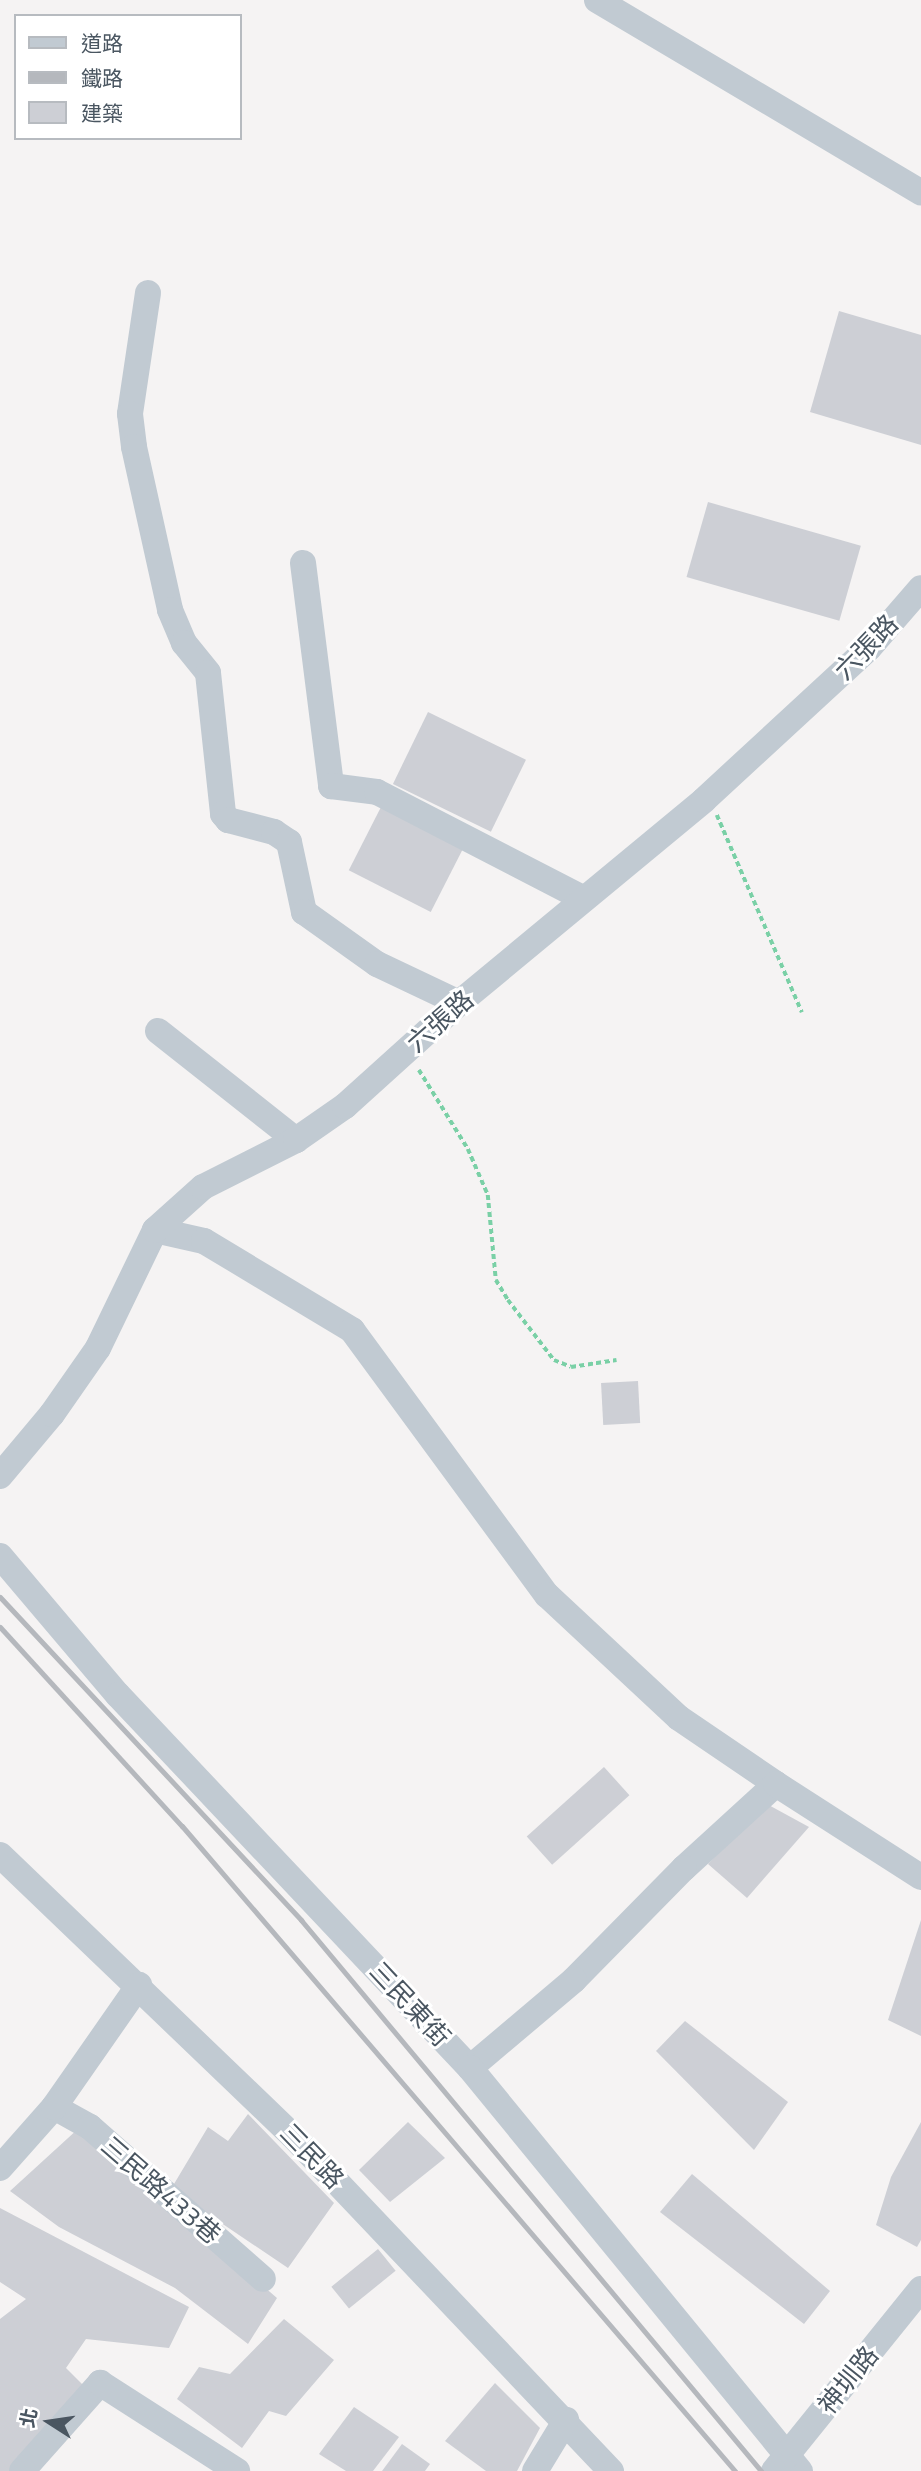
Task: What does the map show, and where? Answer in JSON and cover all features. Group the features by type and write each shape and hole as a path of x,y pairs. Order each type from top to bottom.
{"street":[{"path":"597,0 921,192"},
{"path":"148,293 130,414 134,447 170,610 184,643 208,673 223,814 228,820 274,832 289,842 304,912 377,964 459,1003"},
{"path":"303,563 331,786 377,792 584,899"},
{"name":"六張路","path":"0,1476 52,1414 98,1349 155,1230 203,1187 296,1140 345,1106 459,1003 704,800 869,648 921,588"},
{"path":"158,1031 296,1140"},
{"path":"155,1230 204,1241 352,1330 537,1584 679,1718 921,1877"},
{"name":"三民東街","path":"0,1556 118,1695 470,2068 787,2466"},
{"path":"470,2068 575,1980 684,1868 776,1784"},
{"name":"三民路","path":"0,1855 139,1985 293,2136 566,2420 611,2471"},
{"path":"0,2168 54,2107 139,1985"},
{"name":"三民路433巷","path":"54,2107 90,2127 264,2279"},
{"name":"神圳路","path":"787,2466 921,2289"},
{"path":"22,2471 100,2384 237,2471"},
{"path":"534,2471 566,2420"}],"path":[{"path":"704,800 724,824 802,1012"},
{"path":"406,1051 468,1149 488,1195 496,1280 508,1300 554,1360 571,1367 616,1360"}],"building":[{"path":"839,311 921,335 921,445 810,412"},
{"path":"708,502 861,546 839,621 687,577"},
{"path":"428,712 526,760 491,832 393,784"},
{"path":"381,807 463,849 431,912 349,870"},
{"path":"638,1381 640,1423 603,1425 601,1383"},
{"path":"604,1767 629,1795 552,1865 527,1837"},
{"path":"765,1803 809,1827 747,1898 708,1864"},
{"path":"921,1920 921,2036 888,2020"},
{"path":"685,2021 788,2102 754,2150 656,2051"},
{"path":"248,2114 334,2203 288,2268 171,2189 208,2127 228,2141"},
{"path":"408,2122 445,2158 390,2202 359,2170"},
{"path":"921,2122 921,2240 917,2247 876,2225 891,2177"},
{"path":"79,2128 277,2298 248,2344 175,2288 59,2227 10,2191"},
{"path":"692,2174 830,2291 804,2324 660,2212"},
{"path":"0,2208 189,2307 169,2348 86,2339 66,2368 85,2387 15,2471 0,2471 0,2319 26,2299 0,2282"},
{"path":"378,2249 396,2271 349,2309 331,2287"},
{"path":"284,2319 334,2360 286,2416 269,2411 242,2448 177,2399 199,2367 230,2374"},
{"path":"495,2383 540,2428 517,2471 486,2471 445,2441"},
{"path":"354,2407 399,2437 373,2471 346,2471 319,2454"},
{"path":"402,2444 430,2464 425,2471 382,2471"}],"railway":[{"path":"0,1597 301,1920 761,2471"},
{"path":"0,1627 182,1826 735,2471"}]}
